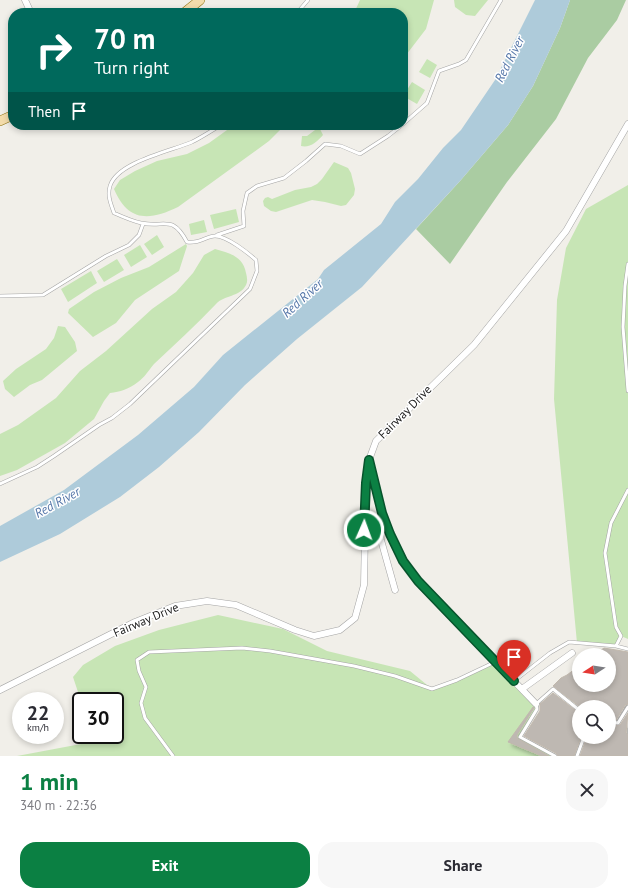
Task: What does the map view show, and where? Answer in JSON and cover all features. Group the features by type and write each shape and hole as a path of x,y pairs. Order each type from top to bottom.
{"main road":[{"path":"190,8 200,0"}],"street":[{"name":"Fairway Drive","path":"0,690 135,622 175,606 207,601 236,605 295,630 314,636 340,630 355,618 364,585 365,491 369,460 376,441 474,345 566,231 628,124"},
{"path":"369,460 382,513 403,561 418,581 536,704"},
{"path":"382,513 378,520 381,540 395,590"},
{"path":"522,689 572,653"}],"lane":[{"path":"301,8 308,0"},
{"path":"408,121 427,104 439,70 459,64 466,60 501,0"},
{"path":"212,130 192,142 128,166 109,186 109,200 114,213 129,220 143,224 162,223 174,225 181,231 187,242 192,243 244,226 243,211 247,193 257,186 284,178 325,144 341,146 360,154 396,130"},
{"path":"0,296 43,295 106,256 129,245 139,235 143,224"},
{"path":"0,484 36,466 112,418 130,404 250,289 257,271 256,260 228,240 215,236"},
{"path":"628,264 624,286 623,327 628,391"},
{"path":"616,646 621,636 616,627 605,553 610,523 628,490"},
{"path":"514,681 550,653 569,642 616,646 628,649"},
{"path":"173,756 145,718 141,703 146,687 139,671 138,660 149,652 242,648 270,651 354,666 395,676 432,689 457,680 495,662"},
{"path":"555,756 520,737 537,709 536,704 553,689 572,704"},
{"path":"616,723 618,723 628,707"},
{"path":"577,756 581,744"}],"green space":[{"path":"360,0 434,0 426,29 408,52 408,8 356,8"},
{"path":"454,0 488,0 475,16 466,15 455,7"},
{"path":"570,0 626,0 617,20 588,58 556,119 507,182 450,264 416,229 508,125 533,86 560,28"},
{"path":"427,59 437,65 430,78 419,72"},
{"path":"412,82 425,90 417,104 408,99 408,88"},
{"path":"227,130 280,130 269,141 178,207 167,212 158,215 140,216 126,208 120,200 114,189 120,180 157,161 187,154 209,143"},
{"path":"315,130 320,130 323,135 316,142 310,145 301,146 302,136 307,136"},
{"path":"334,162 348,168 351,173 355,189 354,195 346,205 341,206 312,200 276,212 271,211 264,206 263,201 265,198 268,197 272,199 295,190 311,187 317,184"},
{"path":"628,185 628,639 621,636 616,646 577,643 554,399 557,300 566,248 586,209"},
{"path":"236,209 239,222 214,229 210,215"},
{"path":"204,220 207,232 191,235 189,224"},
{"path":"157,235 164,247 152,255 144,244"},
{"path":"186,244 187,246 179,271 135,300 116,323 93,337 68,313 69,309 94,292 121,278 149,267"},
{"path":"140,245 147,257 131,267 124,255"},
{"path":"215,249 235,256 242,263 247,279 247,284 243,289 236,294 219,301 154,364 140,380 131,387 110,393 94,419 65,443 17,470 0,476 0,434 18,425 56,398 80,371 106,351 152,309 176,292 193,273 204,255"},
{"path":"117,259 124,270 104,282 97,271"},
{"path":"91,271 97,283 68,302 61,289"},
{"path":"58,326 65,327 75,342 77,351 42,380 30,385 14,397 5,389 3,381 16,369 46,349 54,338"},
{"path":"218,615 283,629 327,651 410,671 432,689 457,680 495,662 537,709 520,737 555,756 17,756 81,744 124,744 124,692 78,692 73,677 83,665 115,646 159,630"}],"water":[{"name":"Red River","path":"535,0 570,0 560,28 533,86 508,125 460,181 362,287 297,339 245,385 199,432 159,467 120,497 60,534 0,562 0,526 64,490 138,435 194,387 223,355 318,279 324,270 381,224 395,202 418,179 443,148 461,130 495,80"}],"building":[{"path":"616,650 628,652 628,704 625,705 616,720 616,700 572,701 553,686 561,678 572,671 572,692 616,692"},
{"path":"553,693 572,708 572,744 578,744 574,756 558,756 556,753 524,736 540,711 540,704"},
{"path":"533,707 534,708 517,735 517,738 549,756 542,756 508,742"},
{"path":"628,713 626,733 628,735 628,756 580,756 584,744 616,744 616,725 620,725"}],"route":[{"path":"364,530 366,483 369,460 382,513 397,551 403,561 418,581 514,681"}]}
